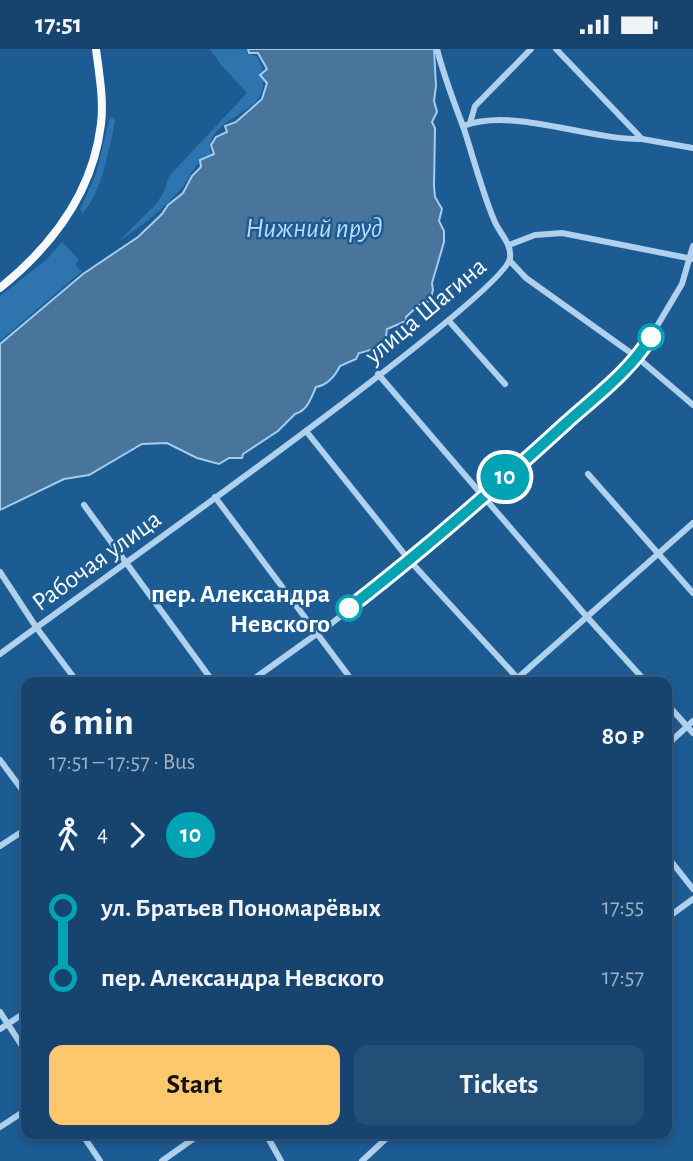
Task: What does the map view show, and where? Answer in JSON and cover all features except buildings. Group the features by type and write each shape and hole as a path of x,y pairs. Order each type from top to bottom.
{"main road":[{"path":"0,288 25,267 69,215 85,184 101,122 96,49"}],"street":[{"name":"улица Шагина","path":"215,497 449,321 498,278 510,261 509,245 495,223 466,125 449,92 437,49"},
{"path":"466,125 475,106 531,49"},
{"path":"556,49 642,139"},
{"path":"466,125 478,121 512,121 693,148"},
{"path":"509,245 535,235 562,233 692,258"},
{"path":"256,677 317,634 410,561 638,358 682,284 692,258 693,246"},
{"path":"510,261 526,278 638,358 693,405"},
{"path":"449,321 505,384"},
{"path":"378,374 642,677"},
{"path":"306,431 410,561 513,677"},
{"path":"588,474 693,593"},
{"path":"215,497 349,677"},
{"name":"Рабочая улица","path":"0,654 215,497"},
{"path":"84,505 210,677"},
{"path":"521,677 693,523"},
{"path":"0,572 74,677"},
{"path":"672,708 690,724 693,733"},
{"path":"672,740 690,724"},
{"path":"0,760 21,788"},
{"path":"0,846 21,832"},
{"path":"672,862 693,889"},
{"path":"672,914 693,899"},
{"path":"0,1012 21,1044"},
{"path":"0,1029 21,1015"},
{"path":"0,1127 21,1113"},
{"path":"85,1139 100,1161"},
{"path":"162,1161 193,1139"},
{"path":"269,1139 281,1161"},
{"path":"362,1161 386,1139"}],"shaded area":[{"path":"210,49 247,49 247,54 257,56 263,70 259,75 264,81 260,95 253,104 213,136 211,154 200,161 172,199 119,241 156,204 164,192 169,176 247,93"},
{"path":"110,117 115,120 104,170 94,196 82,213 80,209 96,174"},
{"path":"62,242 78,259 76,266 82,271 0,341 0,296 46,260"}],"water":[{"name":"Нижний пруд","path":"248,49 434,49 434,101 437,112 432,122 435,128 434,186 435,197 442,209 439,221 444,231 444,242 432,283 430,301 420,304 406,317 406,321 387,329 386,339 381,344 359,353 356,359 340,366 331,379 316,387 303,410 278,431 243,454 242,458 229,458 219,464 197,458 167,443 142,444 89,475 64,479 0,510 0,344 83,274 138,237 183,193 192,176 201,167 200,160 214,154 211,145 216,137 227,132 225,126 236,122 262,99 267,83 260,75 267,69 258,53 249,53"}],"bus line":[{"name":"10","path":"349,608 410,561 550,438 638,358 651,337"}],"place":[{"name":"пер. Александра Невского","path":"349,608"}]}
